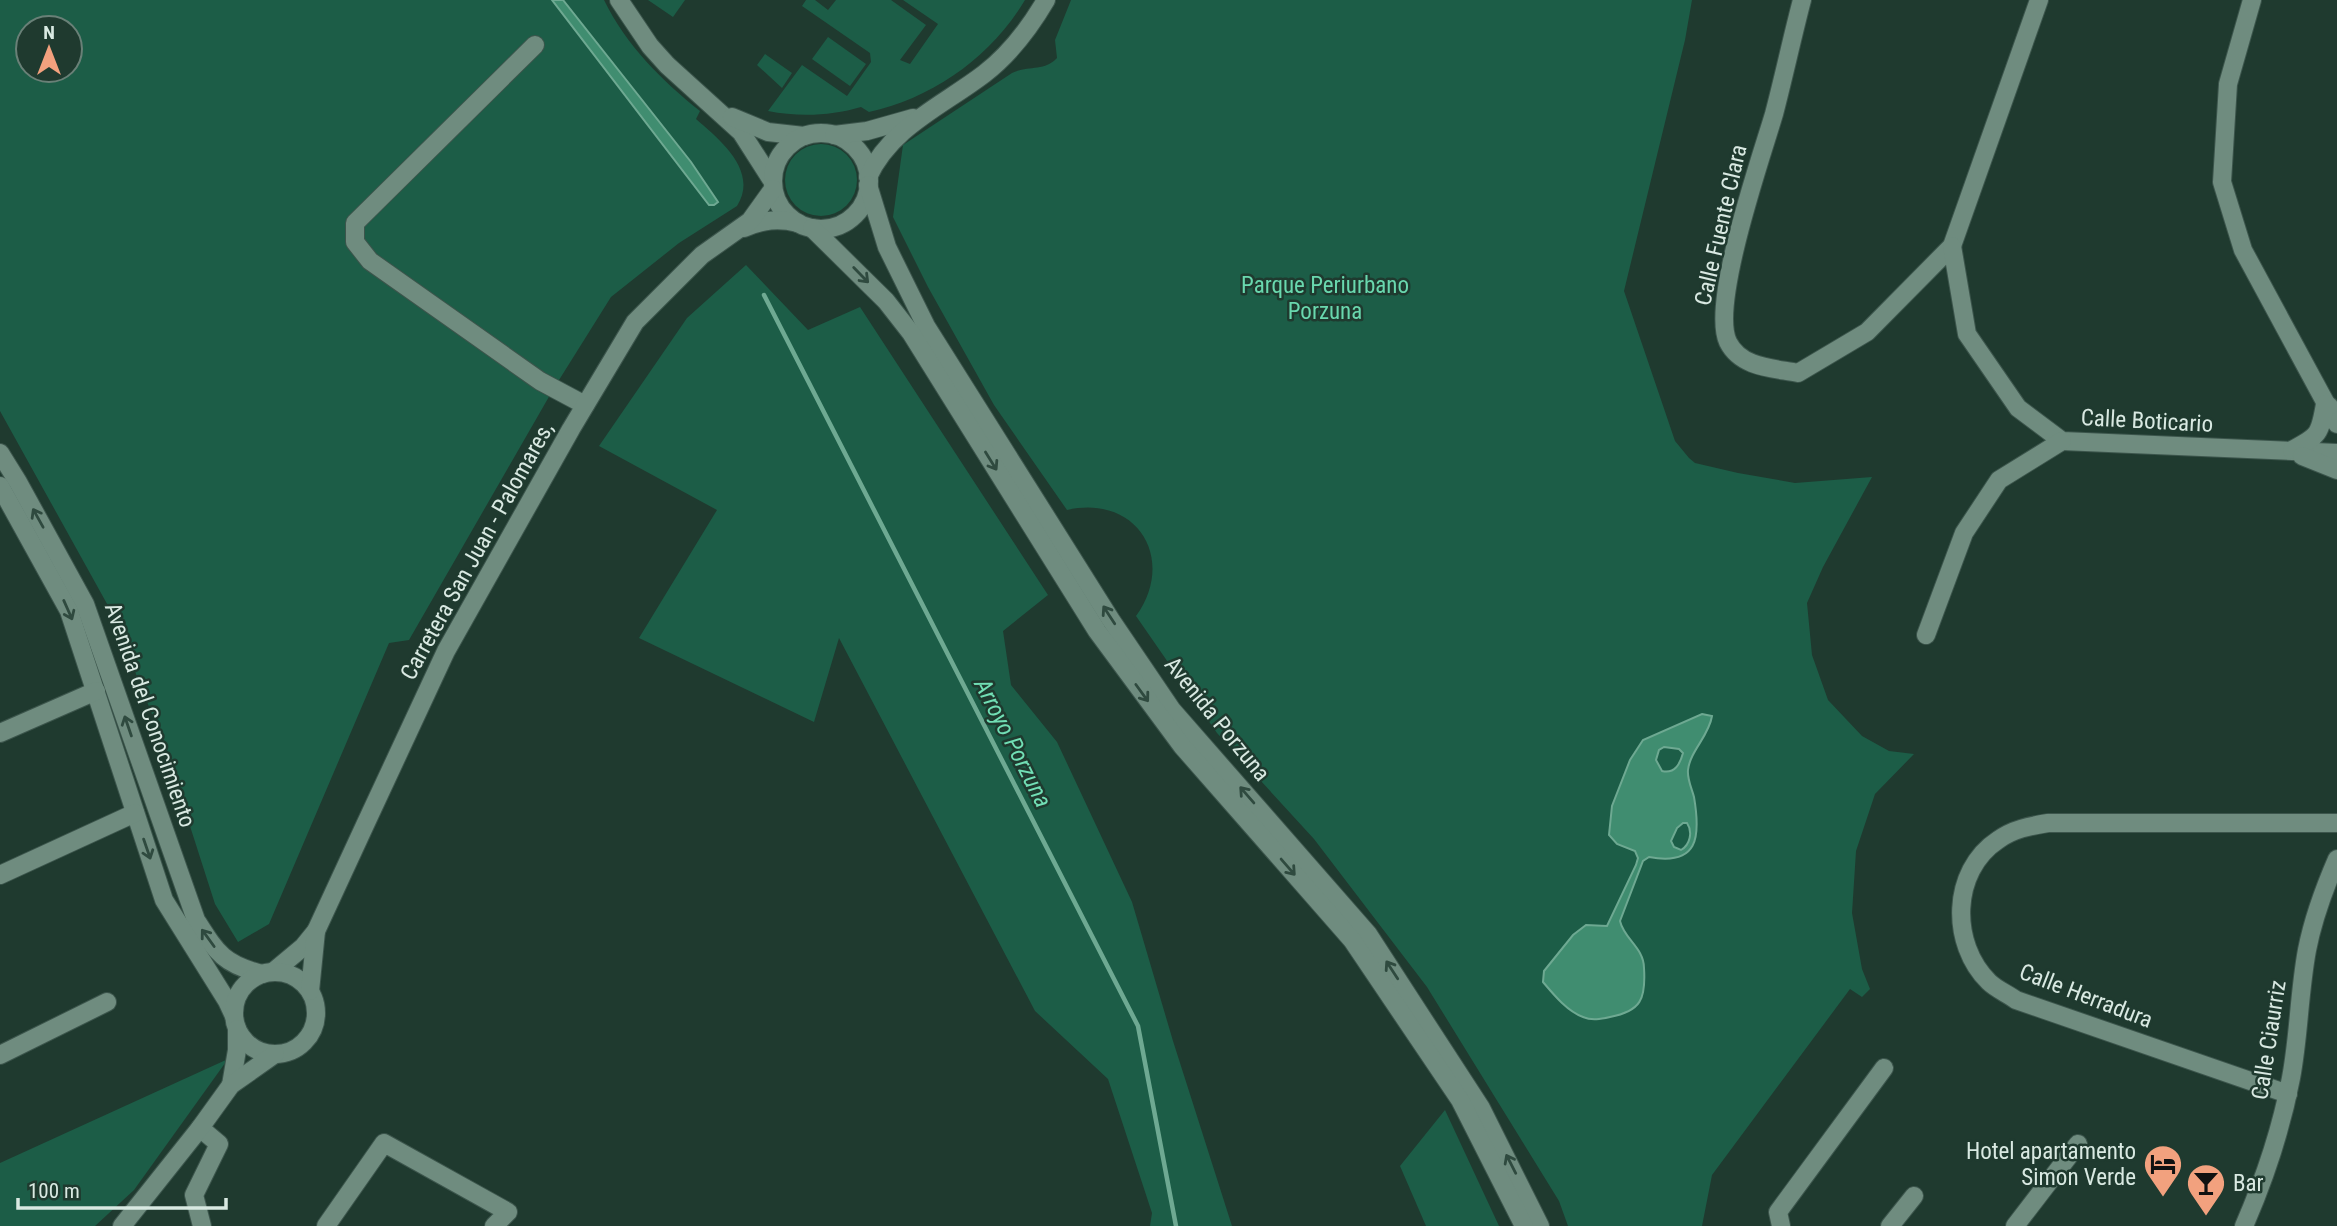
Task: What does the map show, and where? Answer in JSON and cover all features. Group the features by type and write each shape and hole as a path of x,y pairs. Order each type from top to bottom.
{"street":[{"path":"619,0 650,46 667,65 714,106 748,141 786,215 805,226"},
{"path":"734,231 768,220 783,219 805,226 835,227 854,215 861,206 876,160 891,141 978,79 1009,53 1035,19 1045,0"},
{"name":"Calle Fuente Clara","path":"1801,0 1774,112 1749,195 1729,278 1723,316 1728,342 1746,363 1798,373 1867,332 1952,246 2039,0"},
{"path":"2252,0 2228,84 2222,182 2243,250 2331,408 2337,424"},
{"path":"535,45 355,223 355,242 370,261 540,381 585,405"},
{"path":"714,106 755,128 804,136"},
{"path":"834,135 897,124 930,111"},
{"path":"734,231 750,220 773,186 775,167 781,154 791,143 804,136 819,133 834,135 847,141 858,151 865,163 868,181"},
{"name":"Avenida Porzuna","path":"868,181 887,247 926,326 1111,620 1172,710 1368,934 1481,1108 1540,1226"},
{"name":"Avenida Porzuna","path":"805,226 878,292 911,333 1097,631 1182,746 1352,940 1460,1100 1524,1226"},
{"name":"Carretera San Juan - Palomares,","path":"268,973 303,947 316,932 446,651 635,322 702,255 734,231"},
{"name":"Calle Boticario","path":"1952,246 1967,334 2018,408 2062,441 2337,453"},
{"path":"2289,451 2311,440 2321,429 2331,408"},
{"path":"1926,635 1964,533 1999,480 2062,441"},
{"path":"2289,451 2337,470"},
{"name":"Avenida del Conocimiento","path":"0,453 85,604 196,920 228,963 268,973"},
{"name":"Avenida del Conocimiento","path":"0,486 69,611 164,900 227,1001 236,1023"},
{"path":"0,733 96,691"},
{"path":"0,875 135,813"},
{"name":"Calle Herradura","path":"2288,1094 2016,1000 1989,983 1971,958 1963,937 1959,915 1963,889 1973,868 1996,840 2021,827 2048,823 2337,823"},
{"name":"Calle Ciaurriz","path":"2244,1226 2264,1179 2288,1094 2306,953 2314,918 2337,859"},
{"name":"Carretera San Juan - Palomares,","path":"310,991 316,932"},
{"path":"230,1085 237,1050 236,1023 236,1003 241,990 250,981 268,973 287,974 310,991 315,1003 314,1027 298,1047 287,1052 275,1054 259,1051 246,1042 236,1023"},
{"path":"0,1055 107,1002"},
{"path":"122,1226 200,1128 230,1085 275,1054"},
{"path":"1781,1226 1778,1212 1884,1068"},
{"path":"200,1128 219,1144 194,1195 202,1226"},
{"path":"326,1226 384,1143 508,1212 494,1226"},
{"path":"2015,1226 2078,1144"},
{"path":"1889,1226 1914,1196"}],"green space":[{"path":"0,0 604,0 634,47 658,74 700,111 696,119 734,157 743,181 743,193 737,206 679,243 611,297 554,388 409,640 389,643 269,924 238,942 215,904 163,742 111,611 0,411"},
{"path":"648,0 685,0 673,17"},
{"path":"806,0 815,0 828,10 836,0 891,0 926,25 900,60 910,64 938,24 903,0 1025,0 1011,21 978,57 916,97 869,112 861,107 814,115 768,111 802,65 847,96 871,62 870,53 802,6"},
{"name":"Parque Periurbano Porzuna","path":"1071,0 1692,0 1685,40 1624,291 1675,441 1695,463 1795,483 1872,477 1823,567 1807,603 1812,655 1828,700 1862,736 1889,751 1914,754 1875,794 1856,851 1852,913 1862,969 1870,989 1862,997 1850,989 1712,1175 1702,1226 1568,1226 1559,1201 1427,987 1314,839 1217,733 1136,616 1148,594 1152,573 1151,553 1143,536 1130,521 1113,512 1092,508 1067,510 994,405 928,287 893,217 903,145 1012,73 1047,65 1057,58 1055,40"},
{"path":"828,37 866,64 850,86 812,59"},
{"path":"765,54 792,73 782,88 757,65"},
{"path":"821,144 835,147 847,154 854,166 857,180 854,194 847,206 835,213 821,216 807,213 795,206 788,194 785,180 788,166 795,154 807,147"},
{"path":"746,265 808,330 860,307 1048,595 1003,631 1011,685 1057,742 1132,902 1232,1226 1150,1226 1152,1213 1108,1079 1035,1011 839,638 814,722 639,638 717,510 599,446 687,318"},
{"path":"228,1059 134,1190 95,1226 0,1226 0,1163"},
{"path":"1445,1110 1499,1226 1426,1226 1400,1166"}],"shaded area":[{"path":"552,0 563,0 691,162 718,202 709,205"},
{"path":"1702,714 1712,716 1689,763 1688,777 1694,797 1697,825 1693,846 1678,857 1649,857 1643,861 1620,921 1643,961 1642,996 1629,1011 1607,1018 1590,1019 1572,1011 1556,997 1543,982 1544,971 1573,935 1586,925 1607,926 1636,865 1638,858 1635,851 1617,844 1609,835 1612,806 1630,760 1643,740","holes":["1664,747 1679,749 1683,753 1674,770 1667,772 1662,771 1656,760 1659,750","1687,823 1690,834 1687,845 1681,850 1674,847 1671,841 1677,828"]}],"waterway":[{"name":"Arroyo Porzuna","path":"764,295 1138,1026 1176,1226"}],"place":[{"name":"Hotel apartamento Simon Verde","path":"2163,1198"},
{"name":"Bar","path":"2206,1217"}]}
